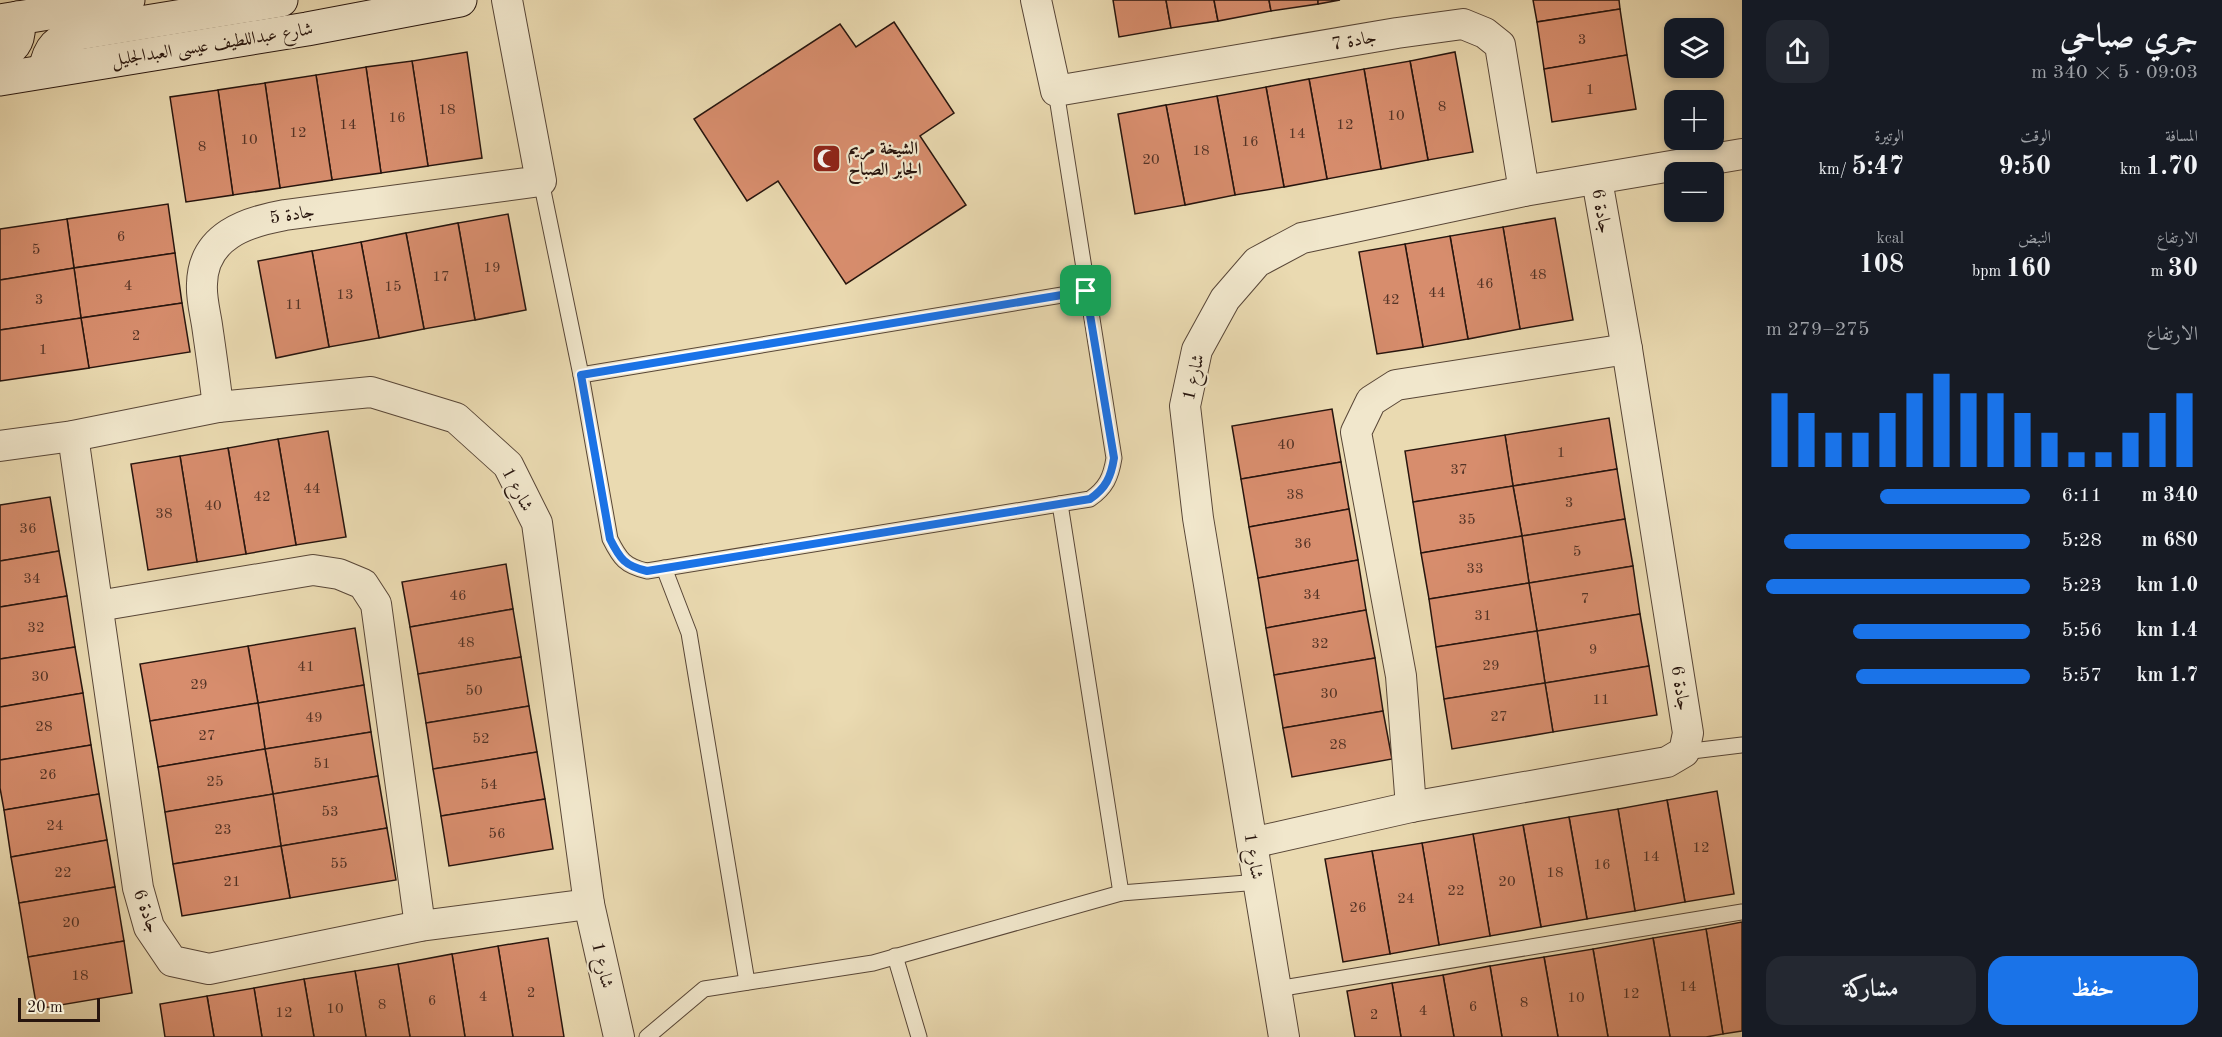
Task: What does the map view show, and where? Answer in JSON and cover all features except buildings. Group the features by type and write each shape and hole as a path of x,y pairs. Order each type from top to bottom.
{"main road":[{"path":"0,53 9,51 18,39 9,20 128,0"},
{"path":"45,71 48,56 54,45 79,33 281,0"},
{"name":"شارع عبداللطيف عيسى العبدالجليل","path":"0,79 307,29 460,0"}],"street":[{"path":"507,0 541,181"},
{"path":"1036,0 1056,91"},
{"name":"جادة 7","path":"1056,91 1397,33 1463,24 1485,33 1500,45 1524,191"},
{"name":"شارع 1","path":"1284,1037 1198,518 1185,406 1197,350 1225,298 1257,262 1302,238 1524,191 1742,154"},
{"name":"جادة 6","path":"1597,180 1627,349 1688,733 1684,752"},
{"name":"جادة 5","path":"218,407 202,284 206,261 229,233 255,220 285,214 541,181"},
{"path":"1412,807 1401,676 1356,432 1371,401 1396,385 1627,349"},
{"name":"شارع 1","path":"0,446 72,436 218,407 371,392 456,418 508,465 537,523 589,904 619,1037"},
{"name":"جادة 6","path":"72,436 138,888 150,927 172,961 209,969 420,926 589,904"},
{"path":"98,606 314,570 339,574 363,584 376,604 420,926"},
{"path":"1252,843 1412,807 1667,762 1684,752"}],"lane":[{"path":"541,181 581,375 610,539 618,555 630,567 647,571 1090,499 1102,491 1111,477 1114,458 1056,91"},
{"path":"581,375 1086,291"},
{"path":"1060,504 1121,893"},
{"path":"664,568 689,633 747,982"},
{"path":"1684,752 1742,745"},
{"path":"647,1037 704,989 873,963 1121,893 1259,882"},
{"path":"1276,989 1742,912"},
{"path":"895,956 919,1037"}],"place":[{"name":"الشيخة مريم الجابر الصباح","path":"827,158"}],"route":[{"path":"1086,291 1114,458 1111,477 1102,491 1090,499 647,571 630,567 618,555 610,539 581,375 1086,291"}]}
